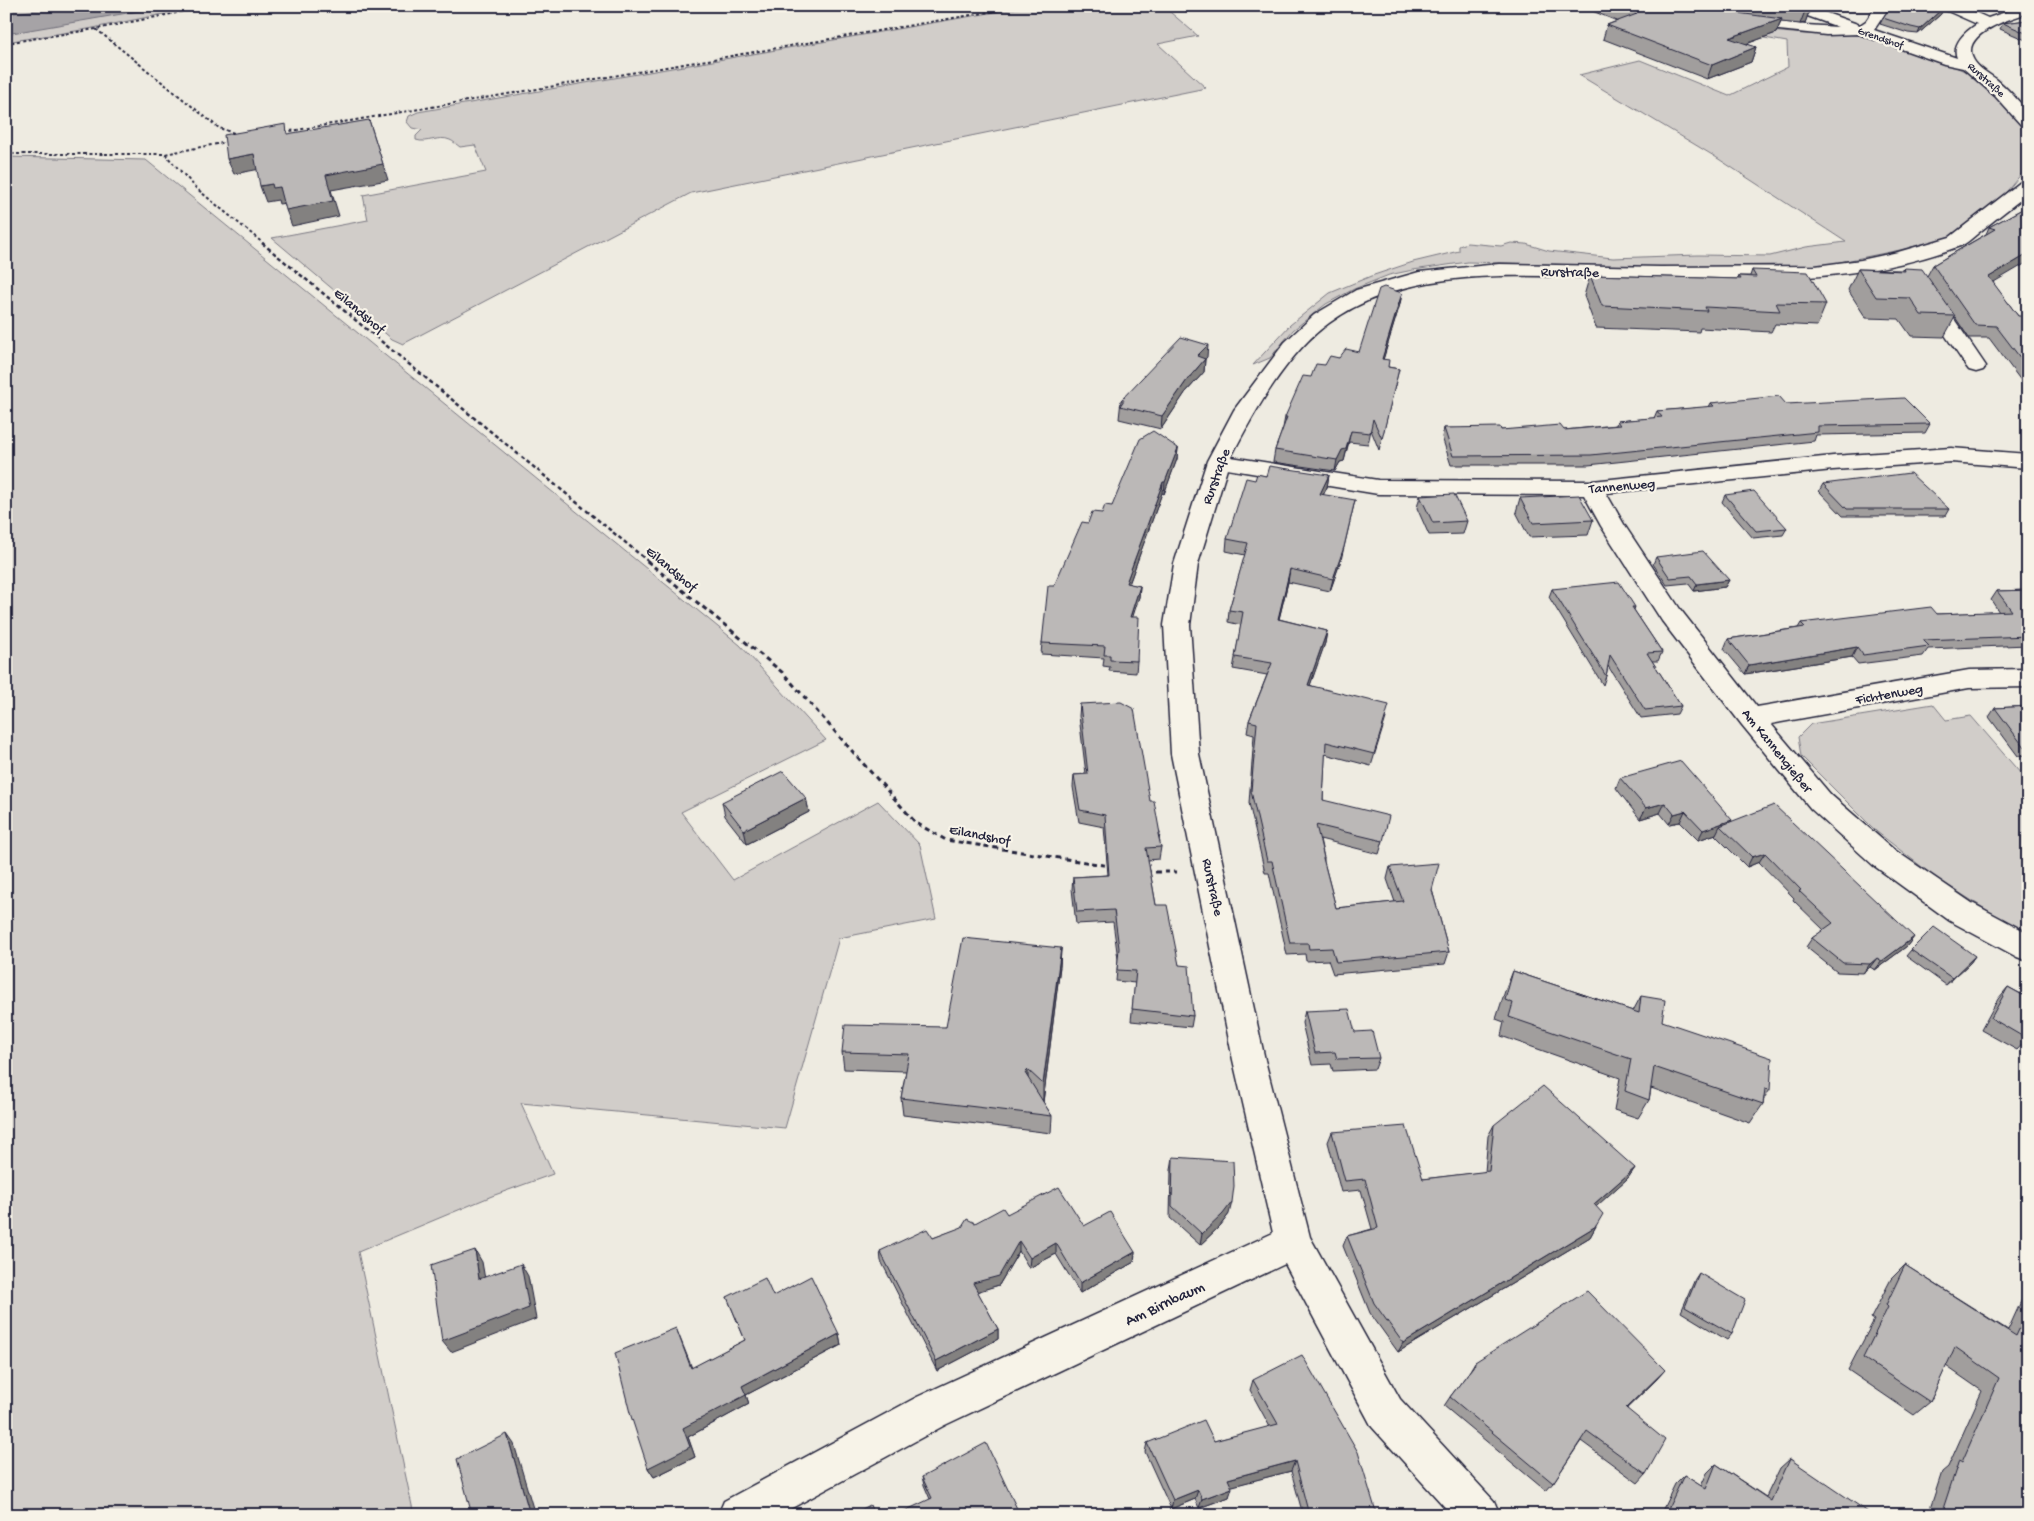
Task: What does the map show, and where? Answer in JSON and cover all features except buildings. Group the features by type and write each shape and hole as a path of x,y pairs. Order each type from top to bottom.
{"street":[{"name":"Grendshof","path":"1794,6 1949,61 1969,65"},
{"path":"1948,6 1988,24"},
{"name":"Rurstraße","path":"2028,9 1979,28 1965,44 1964,54 1969,65 2009,99 2028,123"},
{"path":"1724,20 1806,31 1861,30 1870,26 1879,12"},
{"path":"1937,42 1965,44"},
{"name":"Rurstraße","path":"1293,1242 1249,1060 1185,754 1177,625 1186,564 1218,461 1242,415 1292,346 1321,319 1363,294 1419,278 1499,270 1660,273 1911,270 1956,241 2028,185"},
{"path":"1911,270 1976,366"},
{"name":"Tannenweg","path":"1218,461 1378,487 1592,488 1833,464 1941,456 2028,461"},
{"name":"Am Kannengießer","path":"1592,488 1671,615 1751,718 1821,802 1883,857 1961,912 2028,948"},
{"name":"Fichtenweg","path":"1751,718 1969,679 2028,678"},
{"path":"1293,1242 1386,1412 1480,1515"},
{"name":"Am Birnbaum","path":"738,1515 931,1411 1293,1242"}],"path":[{"path":"6,42 96,29 211,6"},
{"path":"278,133 1024,6"},
{"path":"96,29 219,128 241,136"},
{"path":"6,154 165,154 230,142"},
{"name":"Eilandshof","path":"165,154 196,188 782,673 916,823 946,840 1113,867"},
{"path":"1141,871 1150,873 1210,870"}],"shaded area":[{"path":"6,6 204,6 88,29 6,42"},
{"path":"70,6 168,6 6,34 6,14"},
{"path":"1030,6 1163,6 1198,36 1158,44 1206,88 691,193 403,344 392,339 272,238 368,220 363,195 486,172 475,145 460,147 446,139 416,140 416,136 422,130 412,128 407,122 409,116 418,112"},
{"path":"1719,30 1759,30 1804,34 1859,33 1949,64 1982,79 2025,130 2028,140 2028,166 1997,203 1954,236 1900,250 1815,267 1654,267 1468,262 1389,275 1354,289 1326,304 1293,330 1270,358 1253,365 1290,325 1330,293 1371,276 1413,262 1459,251 1459,246 1467,243 1501,246 1511,243 1526,244 1549,251 1613,258 1698,255 1770,256 1806,247 1846,242 1714,156 1579,75 1640,60 1729,96 1788,67 1787,42"},
{"path":"6,157 146,160 740,645 826,740 681,812 733,880 878,801 920,845 936,919 839,938 785,1128 521,1103 553,1174 492,1196 358,1252 414,1515 6,1515"},
{"path":"1933,704 1946,720 1971,716 2028,782 2028,932 2004,921 1936,878 1877,832 1801,756 1798,737 1811,724"}]}
